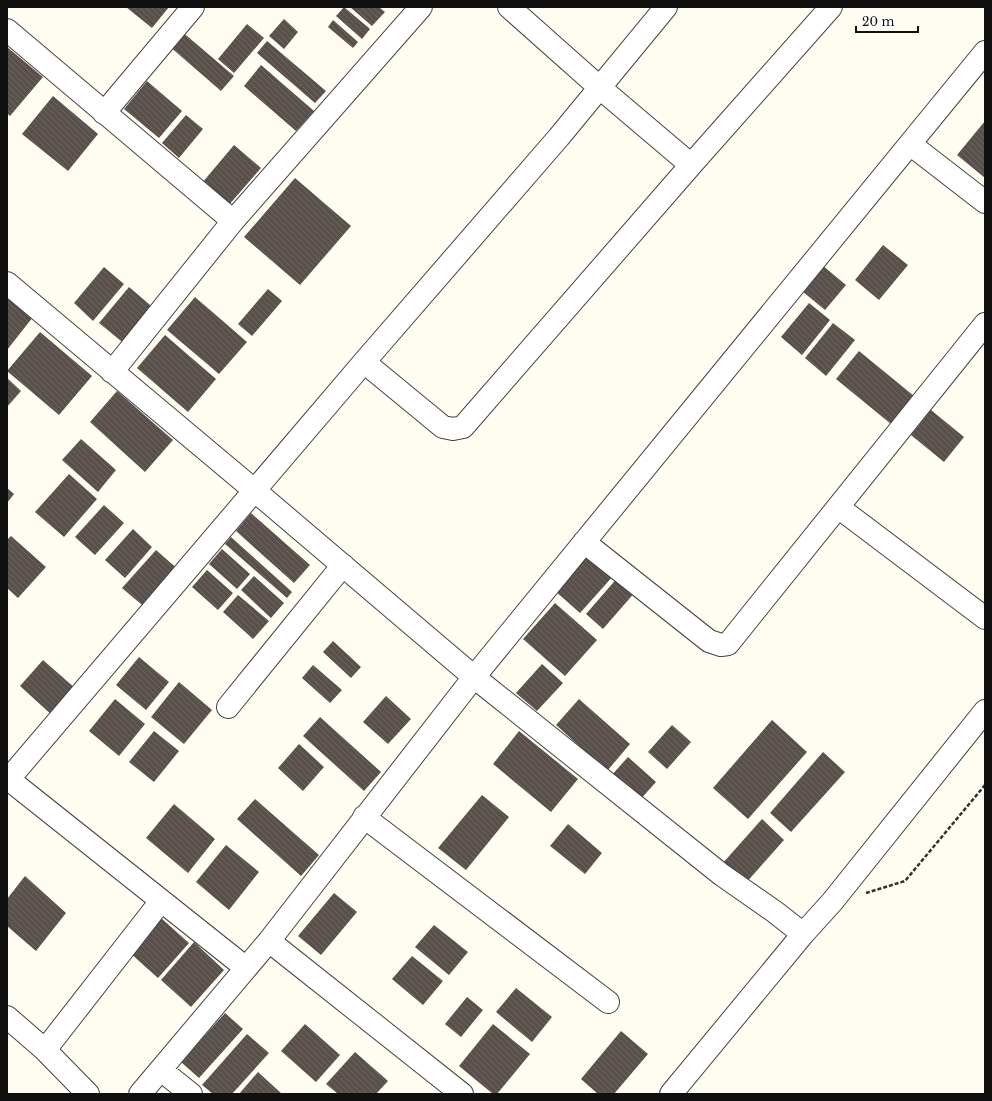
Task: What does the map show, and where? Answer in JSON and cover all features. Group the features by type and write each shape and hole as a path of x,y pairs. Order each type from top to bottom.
{"street":[{"path":"104,113 192,7"},
{"path":"112,372 233,221 421,7"},
{"path":"509,7 599,87 691,165"},
{"path":"246,968 7,779 554,142 666,7"},
{"path":"364,362 443,427 453,429 464,427 691,165 831,7"},
{"path":"7,30 233,221"},
{"path":"140,1094 269,941 474,677 985,52"},
{"path":"910,144 985,202"},
{"path":"7,283 474,677 722,875 775,912 803,934"},
{"path":"584,542 709,641 721,645 728,644 985,324"},
{"path":"838,507 985,618"},
{"path":"228,707 342,565"},
{"path":"671,1094 803,934 832,902 985,711"},
{"path":"364,817 608,1002"},
{"path":"45,1050 161,901"},
{"path":"269,941 462,1094"},
{"path":"7,1017 45,1050 88,1094"},
{"path":"161,1070 191,1094"}],"path":[{"path":"905,881 985,785"}],"building":[{"path":"126,7 169,7 152,28"},
{"path":"344,7 370,29 362,39 336,16"},
{"path":"350,7 379,7 385,12 372,26"},
{"path":"284,19 298,32 284,49 269,36"},
{"path":"333,20 358,42 353,48 328,27"},
{"path":"247,24 264,38 234,73 218,59"},
{"path":"180,30 234,76 221,91 168,45"},
{"path":"267,41 326,91 315,103 257,53"},
{"path":"7,47 43,77 10,116 7,113"},
{"path":"261,65 314,111 296,131 244,86"},
{"path":"147,81 182,111 159,138 124,109"},
{"path":"53,96 98,134 68,171 22,134"},
{"path":"186,115 203,129 179,158 162,143"},
{"path":"985,121 985,178 957,155"},
{"path":"234,145 261,168 228,206 202,183"},
{"path":"295,178 351,226 300,285 244,237"},
{"path":"883,245 908,265 879,300 855,280"},
{"path":"822,265 846,285 825,310 802,291"},
{"path":"104,267 124,284 93,321 74,303"},
{"path":"129,287 156,310 126,345 99,323"},
{"path":"268,289 282,301 252,336 238,324"},
{"path":"7,296 33,317 7,350"},
{"path":"195,297 247,342 219,374 167,330"},
{"path":"809,303 830,320 802,355 781,337"},
{"path":"833,323 855,340 826,376 805,358"},
{"path":"40,332 92,376 59,415 7,371"},
{"path":"165,335 216,379 188,412 137,368"},
{"path":"859,351 914,396 891,424 836,379"},
{"path":"7,378 21,391 7,407"},
{"path":"117,391 173,440 145,472 90,422"},
{"path":"931,410 964,437 944,462 911,435"},
{"path":"81,439 116,470 98,492 62,460"},
{"path":"69,474 97,499 64,537 35,512"},
{"path":"7,488 14,494 7,503"},
{"path":"104,505 124,523 95,555 75,537"},
{"path":"251,513 310,565 294,583 236,531"},
{"path":"133,529 152,547 125,578 105,560"},
{"path":"11,536 46,567 18,598 7,588 7,540"},
{"path":"231,537 292,592 287,598 225,544"},
{"path":"222,549 250,574 237,589 209,564"},
{"path":"156,550 181,572 148,610 122,588"},
{"path":"588,551 614,575 580,613 554,590"},
{"path":"207,570 233,593 218,610 192,587"},
{"path":"254,576 284,603 271,618 241,590"},
{"path":"619,576 636,591 603,629 586,614"},
{"path":"238,595 269,621 253,639 223,612"},
{"path":"555,603 597,640 565,676 523,639"},
{"path":"333,641 361,667 351,678 323,652"},
{"path":"139,657 169,682 146,710 116,685"},
{"path":"43,660 76,689 53,716 20,686"},
{"path":"542,664 563,683 537,711 516,693"},
{"path":"313,665 342,690 330,703 302,678"},
{"path":"179,682 212,710 184,744 151,717"},
{"path":"386,696 411,719 388,744 363,722"},
{"path":"115,699 145,724 119,756 89,731"},
{"path":"579,699 630,744 607,771 556,725"},
{"path":"320,717 381,772 364,791 303,736"},
{"path":"772,720 807,752 748,819 713,788"},
{"path":"672,725 691,742 667,769 648,752"},
{"path":"154,731 179,751 154,782 129,762"},
{"path":"519,731 578,779 551,812 493,764"},
{"path":"299,744 324,767 303,791 278,768"},
{"path":"823,752 845,772 791,832 770,813"},
{"path":"628,757 656,782 638,802 610,777"},
{"path":"482,795 509,817 466,870 438,848"},
{"path":"255,799 319,855 301,876 237,819"},
{"path":"174,804 215,839 188,873 146,838"},
{"path":"762,819 784,840 745,884 722,864"},
{"path":"568,824 602,853 585,874 550,846"},
{"path":"226,845 259,872 229,910 196,882"},
{"path":"25,876 66,913 36,951 7,926 7,899"},
{"path":"334,893 357,912 321,955 298,936"},
{"path":"161,918 189,943 158,978 130,953"},
{"path":"434,925 468,952 449,975 415,947"},
{"path":"194,942 224,970 191,1007 161,980"},
{"path":"412,956 443,981 423,1005 392,979"},
{"path":"516,988 552,1017 532,1042 496,1012"},
{"path":"467,997 483,1010 461,1037 445,1024"},
{"path":"225,1013 243,1029 199,1078 181,1062"},
{"path":"305,1024 340,1055 316,1082 281,1051"},
{"path":"493,1024 530,1054 497,1094 493,1094 459,1066"},
{"path":"621,1031 648,1054 614,1094 598,1094 581,1079"},
{"path":"247,1034 269,1053 232,1094 213,1094 202,1085"},
{"path":"355,1052 388,1081 376,1094 338,1094 326,1084"},
{"path":"258,1072 282,1094 239,1094"}]}
